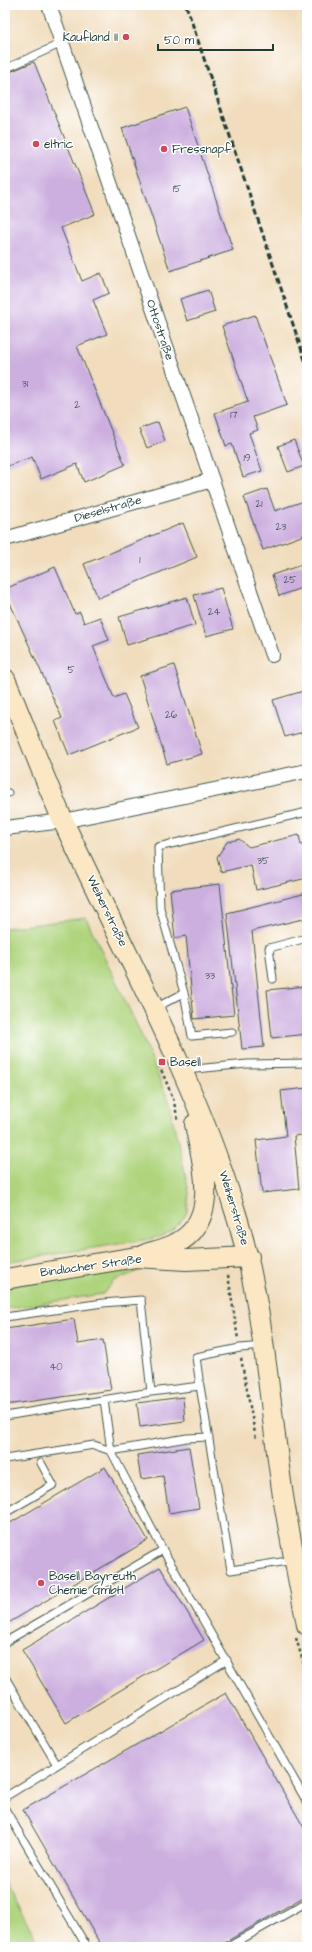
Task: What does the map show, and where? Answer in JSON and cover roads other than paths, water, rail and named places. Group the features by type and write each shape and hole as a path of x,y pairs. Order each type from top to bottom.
{"street":[{"name":"Ottostraße","path":"49,5 272,656"},
{"name":"Dieselstraße","path":"5,539 212,480"},
{"name":"Weiherstraße","path":"5,679 63,821 154,1008 185,1077 221,1166 249,1257 263,1346 283,1498 307,1625"},
{"path":"5,828 63,821 307,771"},
{"path":"136,1257 175,1244 185,1238 193,1230 206,1202 206,1183 185,1077"},
{"name":"Bindlacher Straße","path":"5,1278 136,1257 186,1260 249,1257"}],"lane":[{"path":"5,69 62,43"},
{"path":"232,1032 192,1036 184,993 160,908 158,847 307,812"},
{"path":"273,979 269,948 307,938"},
{"path":"154,1008 184,993"},
{"path":"185,1077 247,1064 307,1063"},
{"path":"5,1317 103,1303 141,1300 151,1392"},
{"path":"263,1346 240,1348 196,1357 200,1386 231,1570 295,1560"},
{"path":"5,1416 151,1392 200,1386"},
{"path":"104,1400 111,1452 163,1550 307,1802"},
{"path":"5,1458 94,1445 111,1452 187,1438 209,1437"},
{"path":"5,1512 53,1484 41,1463"},
{"path":"5,1642 163,1550"},
{"path":"5,1797 227,1660"},
{"path":"5,1677 57,1765"},
{"path":"5,1809 87,1947"},
{"path":"228,1947 307,1902"}],"railway":[{"path":"186,5 307,366"}],"place":[{"name":"Kaufland II","path":"126,37"},
{"name":"eltric","path":"36,144"},
{"name":"Fressnapf","path":"164,149"},
{"name":"Basell","path":"162,1062"},
{"name":"Basell Bayreuth Chemie GmbH","path":"41,1583"}]}
